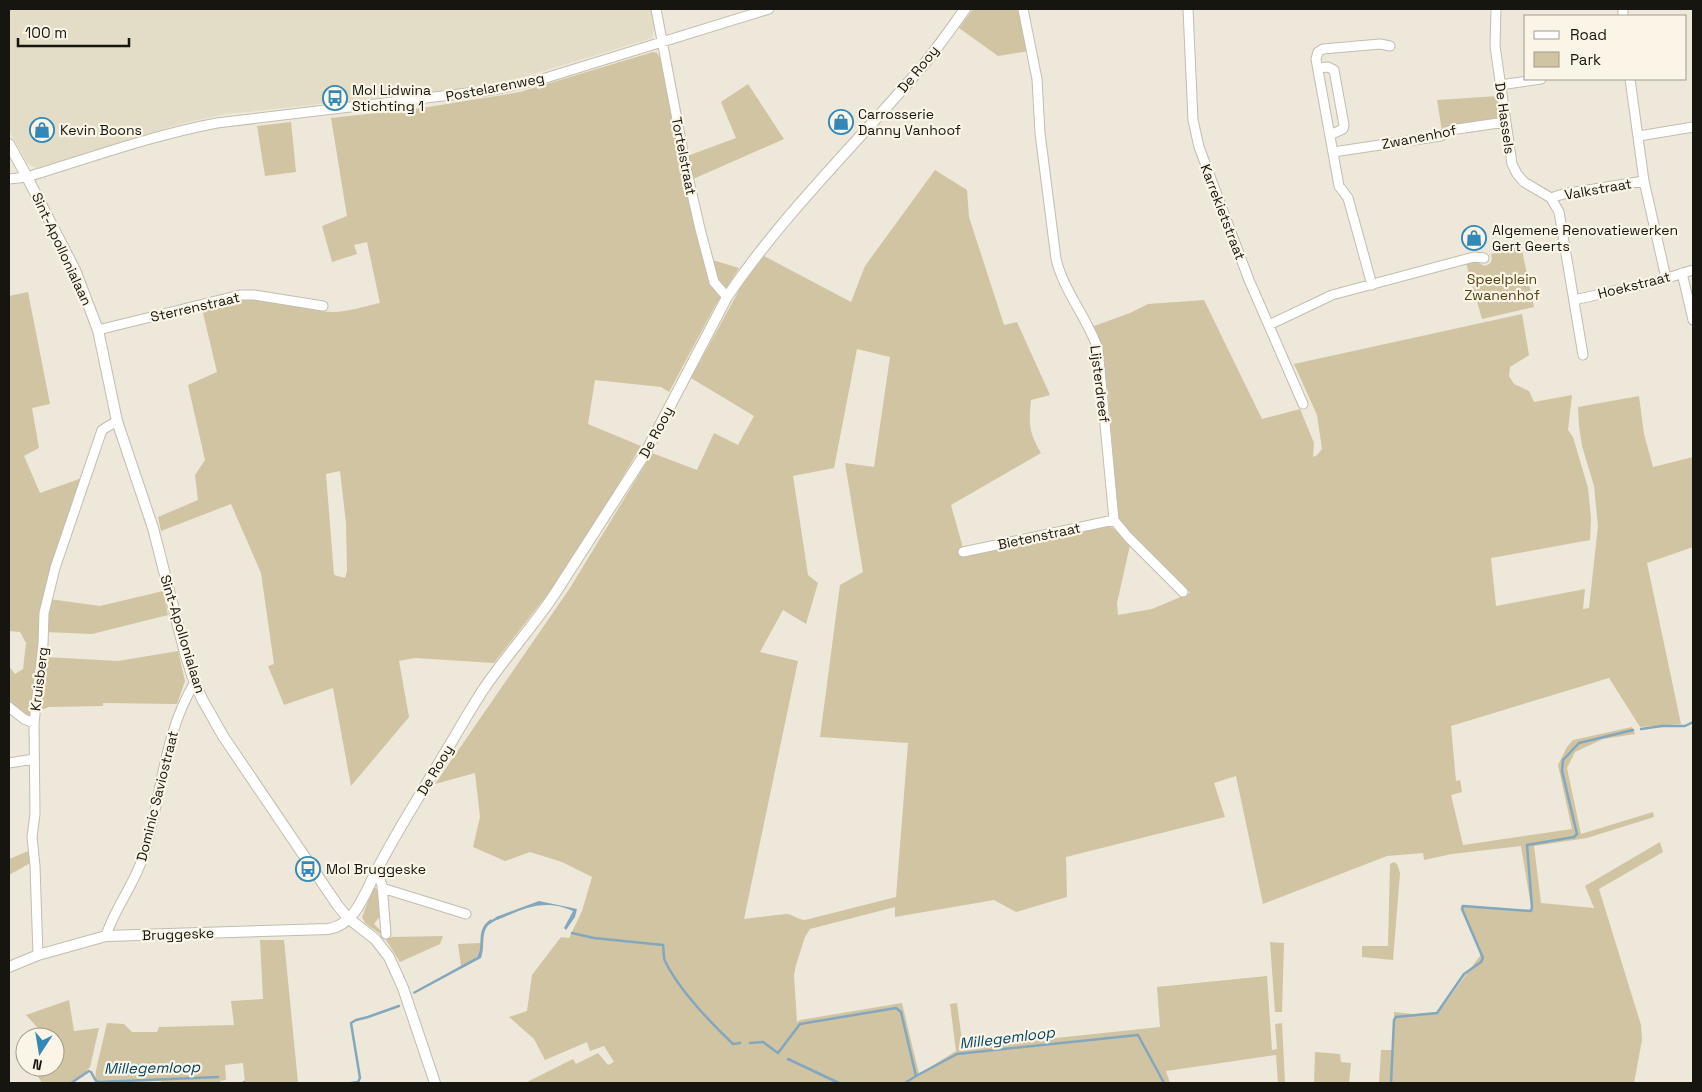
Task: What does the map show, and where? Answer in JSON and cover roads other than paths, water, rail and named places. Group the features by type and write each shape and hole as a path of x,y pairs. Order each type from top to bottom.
{"street":[{"name":"Tortelstraat","path":"656,9 687,172 700,229 714,282 726,297"},
{"name":"Postelarenweg","path":"9,178 27,177 193,128 227,121 439,98 493,90 549,77 769,9"},
{"name":"De Rooy","path":"348,918 359,906 385,854 483,690 505,659 542,614 646,452 726,297 770,239 920,69 965,9"},
{"name":"Lijsterdreef","path":"1023,9 1037,79 1040,133 1056,259 1066,288 1088,324 1098,349 1114,520"},
{"name":"Karrekietstraat","path":"1188,9 1193,120 1199,147 1249,280 1303,404"},
{"name":"De Hassels","path":"1496,9 1495,46 1512,164 1524,182 1551,198"},
{"path":"1372,285 1348,198 1339,186 1316,59 1318,52 1324,48 1380,44 1390,46"},
{"path":"1318,68 1332,68 1337,88 1343,129 1330,135"},
{"path":"1500,84 1533,80"},
{"path":"1630,80 1644,181 1666,278"},
{"name":"Zwanenhof","path":"1333,152 1440,136 1451,130 1505,122"},
{"path":"1639,136 1693,127"},
{"name":"Sint-Apollonialaan","path":"9,144 75,270 98,330 116,421 153,528 183,644 195,682 208,712 222,736 338,906 348,918 375,939 389,957 403,988 436,1083"},
{"name":"Valkstraat","path":"1551,198 1563,194 1644,181"},
{"path":"1551,198 1559,212 1583,355"},
{"path":"1269,325 1332,295 1474,257 1484,258"},
{"name":"Hoekstraat","path":"1574,300 1658,281 1693,270"},
{"path":"1682,273 1693,320"},
{"name":"Sterrenstraat","path":"98,330 240,295 254,295 323,306"},
{"name":"Kruisberg","path":"38,955 35,866 32,837 35,814 34,723 43,644 44,613 49,589 102,430 116,421"},
{"name":"Bietenstraat","path":"963,552 1114,520"},
{"path":"1114,520 1128,538 1183,592"},
{"name":"Dominic Saviostraat","path":"106,936 143,859 167,752 182,706 195,682"},
{"path":"9,707 24,719 34,723"},
{"path":"9,763 34,759"},
{"path":"374,876 380,880 382,888 386,934"},
{"path":"382,888 466,914"},
{"name":"Bruggeske","path":"9,967 38,955 106,936 313,930 332,928 348,918"}],"water":[{"path":"539,901 577,909 575,917 566,930 564,928 573,911 552,905 534,906 497,920 496,917"},
{"path":"491,919 492,922 484,934 481,958 414,994 413,992 477,957 481,933"}],"waterway":[{"name":"Millegemloop","path":"1641,729 1662,726 1685,726 1693,722"},
{"name":"Millegemloop","path":"1391,1083 1394,1020 1396,1017 1437,1013 1464,974 1481,962 1483,958 1462,909 1463,906 1531,911 1527,845 1574,837 1577,834 1562,771 1563,760 1579,743 1633,730"},
{"name":"Millegemloop","path":"489,923 499,917"},
{"name":"Millegemloop","path":"572,933 594,938 663,945 665,961 678,983 705,1016 733,1044 740,1043"},
{"name":"Millegemloop","path":"351,1083 358,1082 360,1078 351,1023 399,1006"},
{"name":"Millegemloop","path":"750,1043 763,1042 778,1053 800,1024 896,1008 901,1012 916,1076 957,1054 1138,1035 1164,1083"},
{"path":"788,1059 839,1083"},
{"name":"Millegemloop","path":"71,1083 89,1071"},
{"name":"Millegemloop","path":"91,1072 96,1081 99,1082 218,1077"},
{"path":"905,1083 916,1076"}],"place":[{"name":"Mol Lidwina Stichting 1","path":"335,98"},
{"name":"Carrosserie Danny Vanhoof","path":"841,122"},
{"name":"Kevin Boons","path":"42,130"},
{"name":"Algemene Renovatiewerken Gert Geerts","path":"1474,238"},
{"name":"Mol Bruggeske","path":"308,869"}],"park label":[{"name":"Speelplein Zwanenhof","path":"1502,288"}]}
